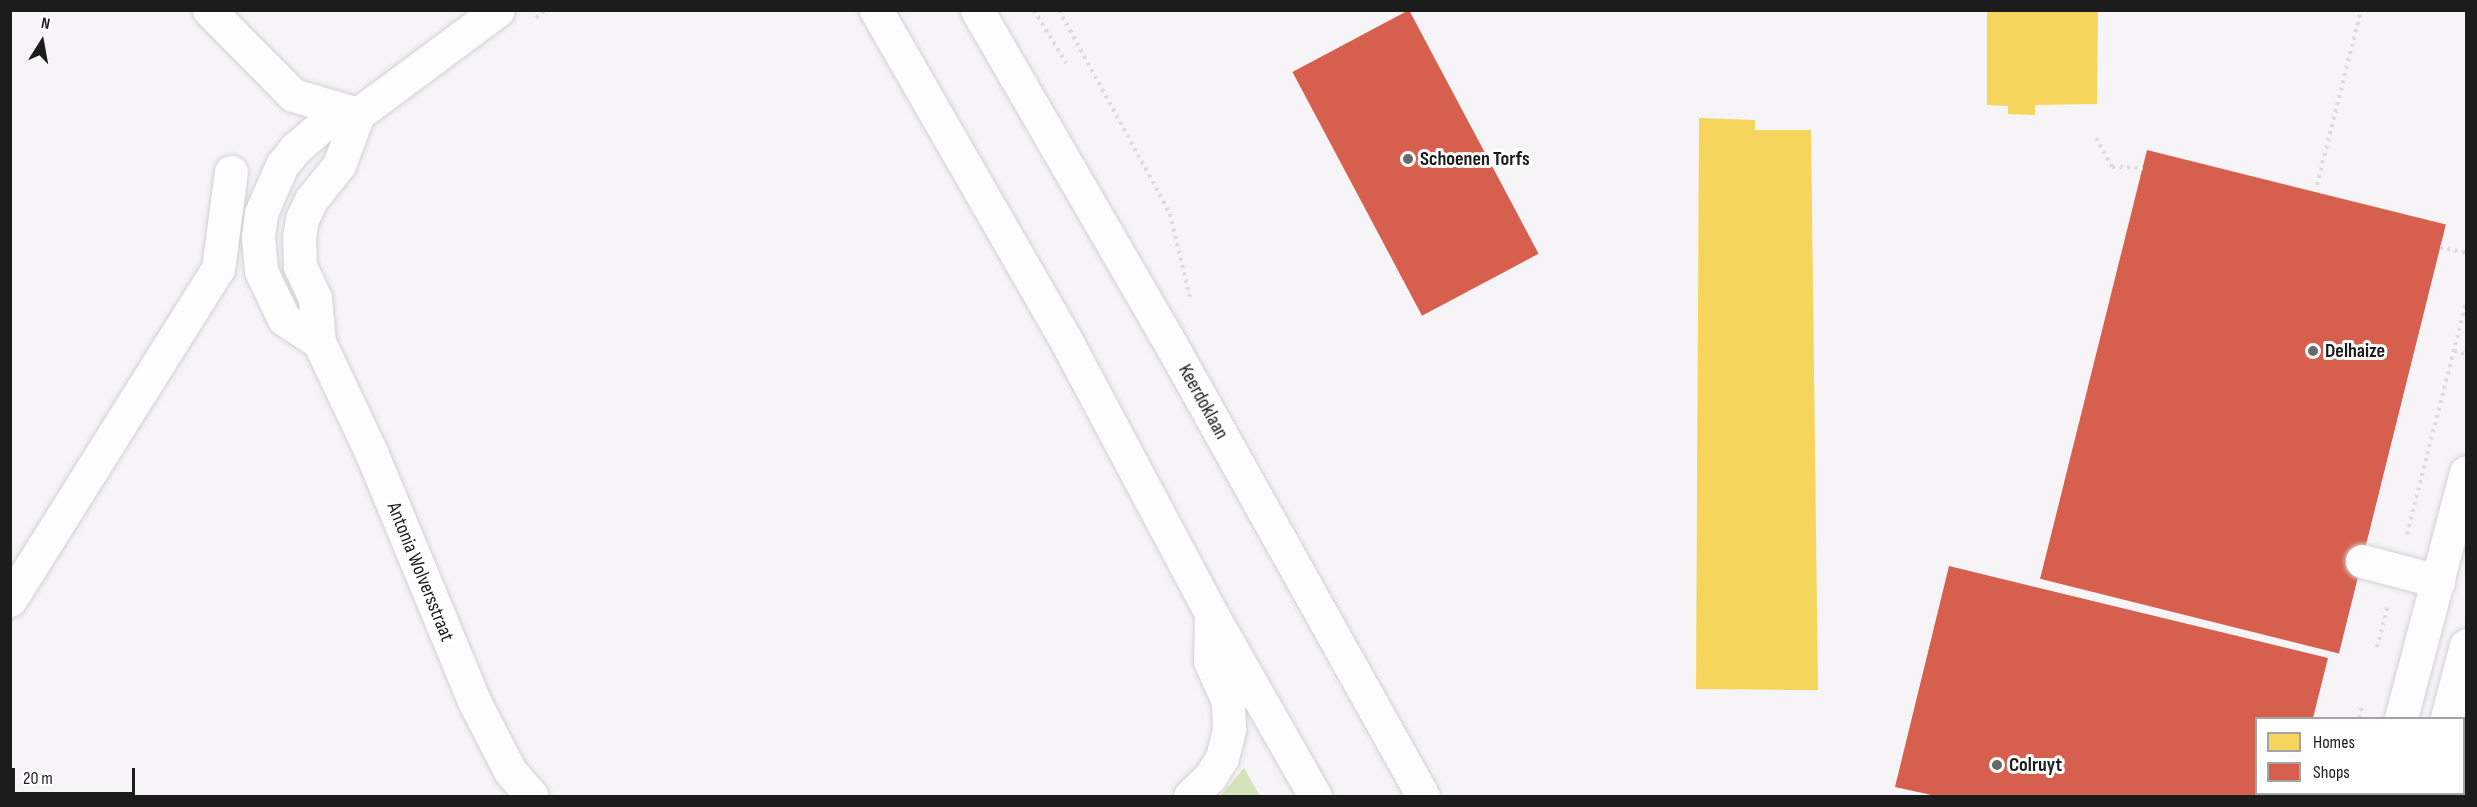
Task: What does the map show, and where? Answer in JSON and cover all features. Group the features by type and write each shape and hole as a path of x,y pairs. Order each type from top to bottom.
{"main road":[{"path":"209,10 293,95 358,114"},
{"path":"319,342 284,319 270,294 261,271 258,252 261,213 282,165 295,148 328,122 358,114 498,10"},
{"path":"876,10 1068,346 1211,613 1315,796"},
{"name":"Keerdoklaan","path":"976,10 1165,334 1423,796"},
{"path":"319,342 315,298 300,266 299,237 302,219 311,200 339,165 358,114"},
{"path":"10,600 218,270 231,172"},
{"name":"Antonia Wolversstraat","path":"319,342 371,452 474,701 510,771 532,796"},
{"path":"2401,717 2466,472"},
{"path":"2362,561 2438,581"},
{"path":"1191,796 1210,777 1222,758 1229,729 1228,701 1210,661 1211,613"},
{"path":"2447,717 2466,645"}],"path":[{"path":"1034,10 1066,63"},
{"path":"1059,10 1170,214 1192,309"},
{"path":"2317,185 2361,10"},
{"path":"2097,138 2112,167 2143,168"},
{"path":"2440,247 2466,253"},
{"path":"2376,653 2466,303"},
{"path":"2454,351 2466,354"},
{"path":"2359,717 2364,697"}],"green space":[{"path":"1244,768 1260,796 1220,796"}],"building: Homes":[{"path":"1987,10 2098,10 2097,104 2035,105 2035,115 2008,114 2008,106 1987,105"},
{"path":"1699,118 1755,120 1755,130 1811,130 1818,690 1696,689"}],"building: Shops":[{"path":"1409,10 1539,254 1422,316 1292,72"},
{"path":"2147,150 2446,225 2339,653 2040,579"},
{"path":"1949,566 2328,658 2313,717 2255,717 2255,795 2294,796 1936,796 1895,787"}],"place":[{"name":"Schoenen Torfs","path":"1408,159"},
{"name":"Delhaize","path":"2313,351"},
{"name":"Colruyt","path":"1997,765"}]}
